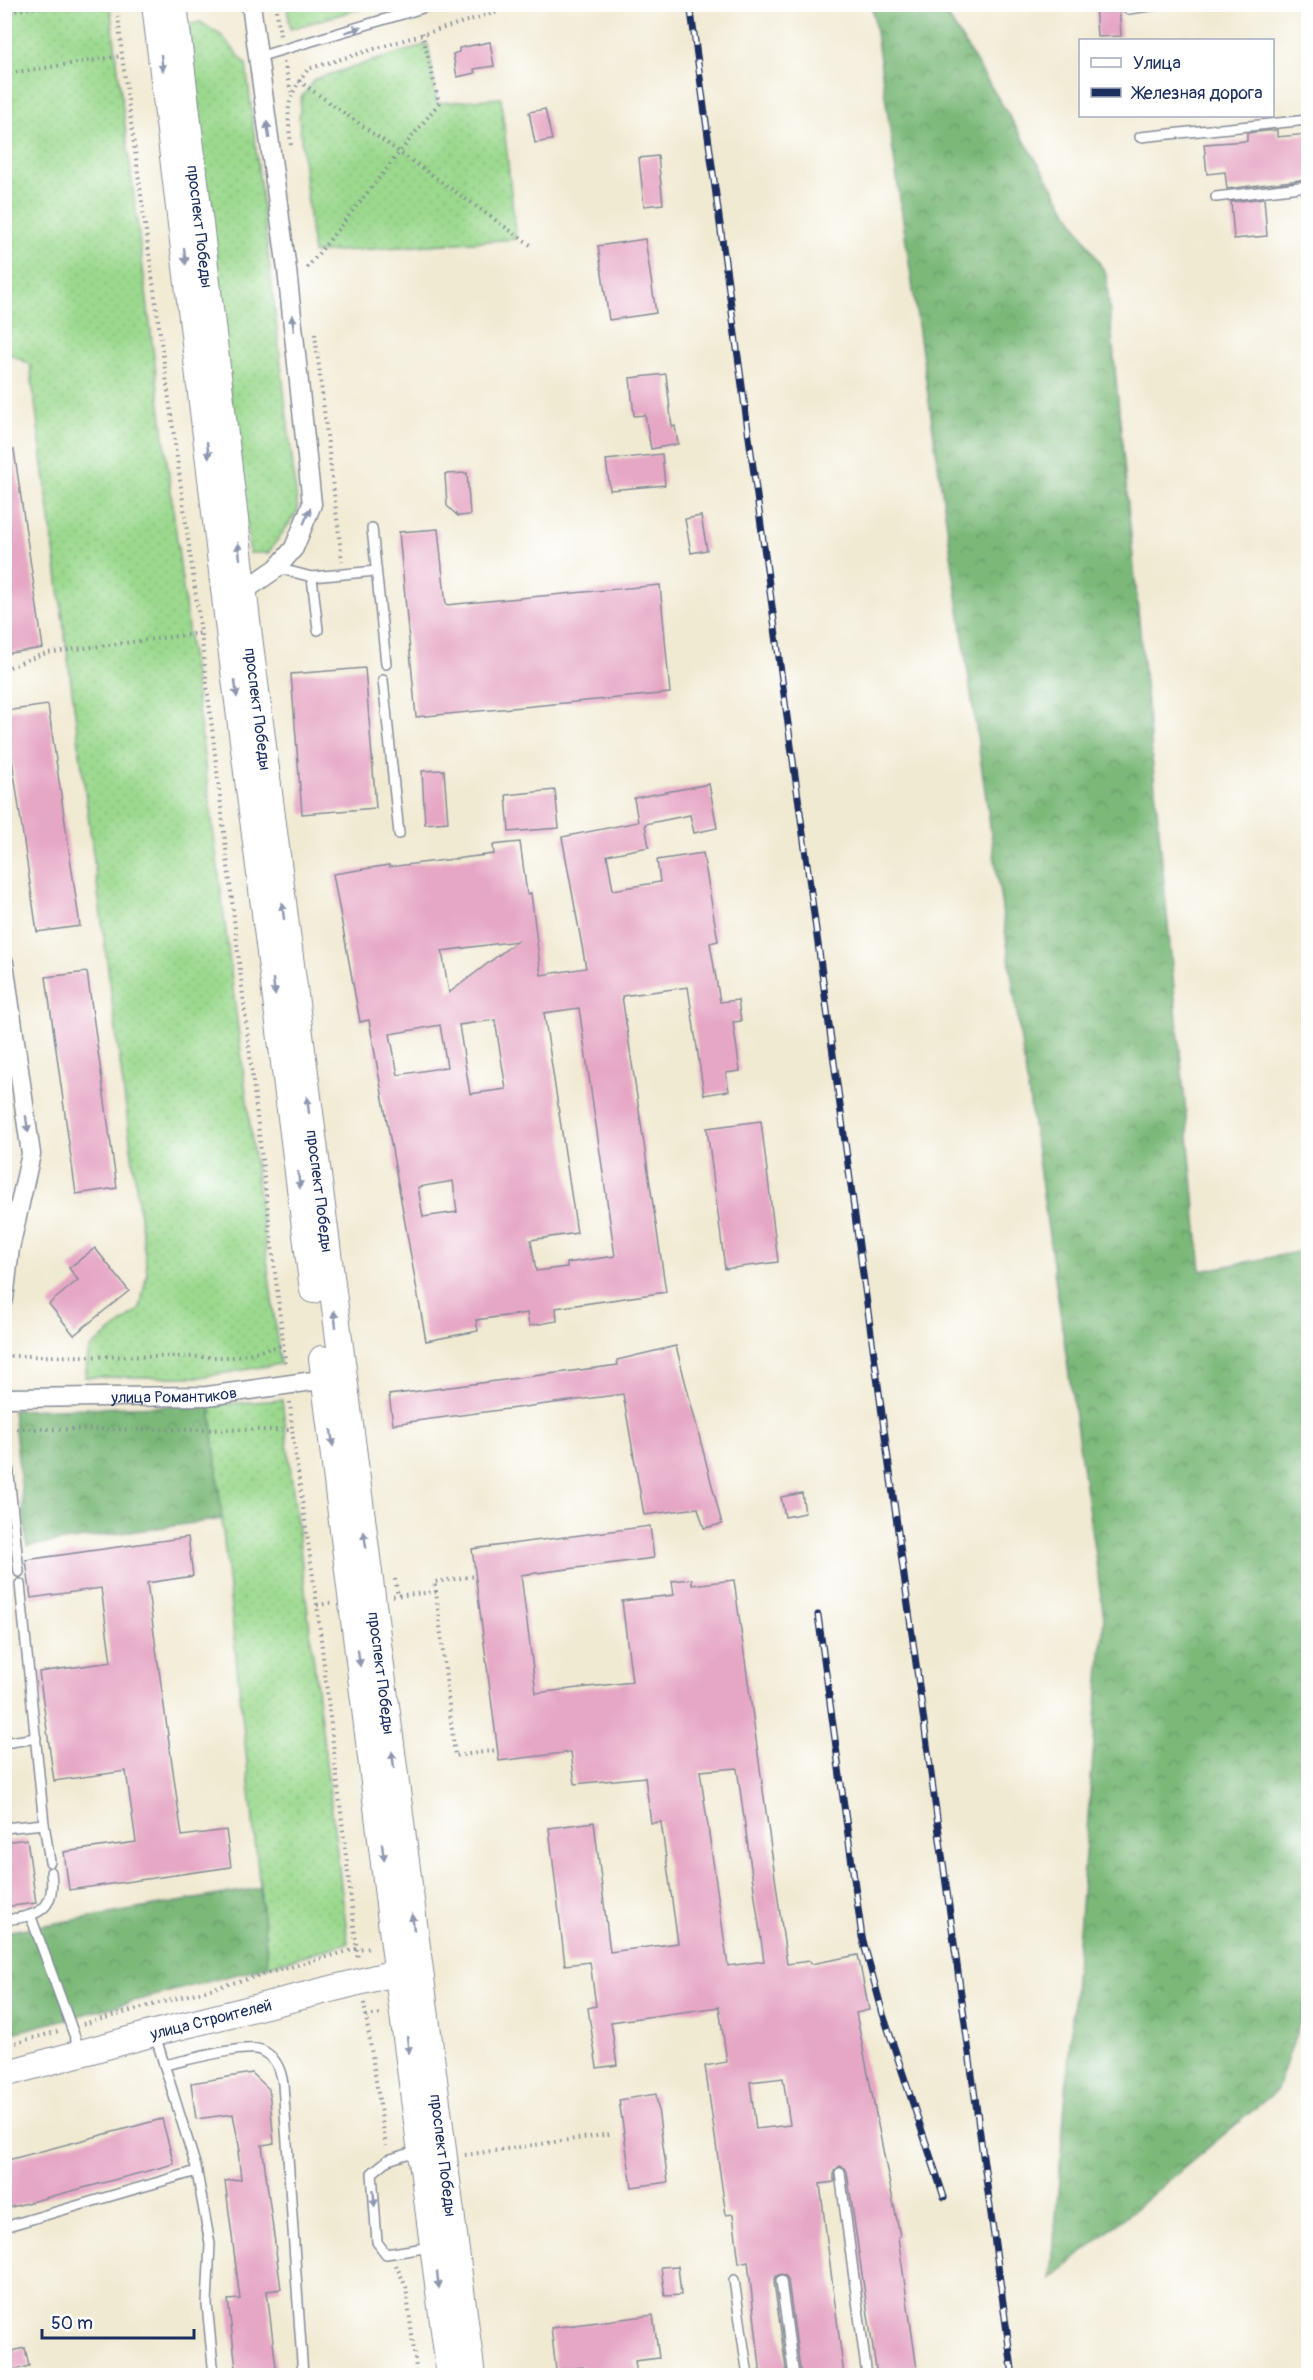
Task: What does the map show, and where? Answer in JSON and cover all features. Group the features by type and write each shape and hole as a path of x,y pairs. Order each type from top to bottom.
{"main road":[{"name":"проспект Победы","path":"155,4 234,592 334,1378 394,1945 408,1970 444,2245 450,2376"},
{"name":"проспект Победы","path":"174,4 234,592"},
{"name":"проспект Победы","path":"334,1378 383,1671 421,2150 472,2376"},
{"name":"улица Строителей","path":"4,2074 154,2033 408,1970"}],"street":[{"path":"234,592 277,568 294,548 312,504 287,270 251,4"},
{"path":"4,963 31,1154 10,1248 4,1299"},
{"name":"улица Романтиков","path":"4,1398 207,1396 334,1378"}],"lane":[{"path":"258,57 436,4"},
{"path":"1128,9 1165,4"},
{"path":"1140,137 1308,120"},
{"path":"1216,197 1308,186"},
{"path":"372,528 386,664"},
{"path":"277,568 312,577 376,571"},
{"path":"312,577 318,630"},
{"path":"383,680 399,834"},
{"path":"5,1428 19,1572"},
{"path":"4,1920 31,1917 46,1906 54,1890 44,1824 20,1584"},
{"path":"4,1743 36,1738"},
{"path":"4,1828 44,1824"},
{"path":"31,1917 81,2053"},
{"path":"154,2033 197,2171 210,2244 207,2304 214,2376"},
{"path":"165,2065 244,2048 261,2050 280,2069 283,2084 303,2376"},
{"path":"421,2150 388,2160 372,2173 377,2242 386,2254 444,2245"},
{"path":"4,2227 197,2171"},
{"path":"840,2173 867,2376"},
{"path":"734,2280 748,2376"},
{"path":"781,2281 794,2376"}],"path":[{"path":"4,10 12,11 57,4"},
{"path":"4,1356 234,1357 284,1345 201,633 122,56 117,4"},
{"path":"276,4 280,39"},
{"path":"4,27 12,11"},
{"path":"291,92 308,69 498,12"},
{"path":"307,268 439,103 422,33"},
{"path":"4,74 122,56"},
{"path":"287,71 291,92 288,117 292,152"},
{"path":"299,81 532,246"},
{"path":"305,256 308,279"},
{"path":"314,326 343,574"},
{"path":"4,669 46,653 201,633"},
{"path":"5,1428 292,1430 317,1605 356,1949"},
{"path":"476,1576 434,1582 455,1756 498,1750"},
{"path":"398,1596 436,1592"},
{"path":"4,2046 356,1949 394,1945"},
{"path":"366,2016 388,2160"},
{"path":"465,2155 610,2134"},
{"path":"386,2254 399,2269 406,2287 417,2376"}],"green space":[{"path":"287,4 373,4 373,5 290,29"},
{"path":"10,5 110,5 280,1364 200,1377 85,1377 89,1349 140,1309 147,1272 30,364 5,352 4,19"},
{"path":"872,5 941,5 1106,274 1201,1271 1308,1250 1308,1998 1277,2090 1051,2279 1104,1618"},
{"path":"200,22 222,36 246,64 298,511 268,553 250,553 183,26"},
{"path":"428,44 437,103 501,98 516,239 313,253 299,118 301,98 315,79"},
{"path":"282,1400 348,1943 268,1966 210,1405"},
{"path":"210,1405 222,1519 27,1546 13,1410"},
{"path":"260,1888 268,1966 5,2035 5,1932"}],"building":[{"path":"1095,4 1119,4 1121,36 1097,37"},
{"path":"490,42 494,66 474,69 475,73 457,77 453,54 459,52 459,48"},
{"path":"545,109 552,140 535,143 529,112"},
{"path":"1277,130 1277,137 1308,134 1308,179 1227,189 1225,172 1207,174 1204,144 1247,141 1247,133"},
{"path":"658,156 663,204 644,206 639,158"},
{"path":"1264,198 1267,236 1234,239 1231,202"},
{"path":"645,239 656,313 609,320 598,246"},
{"path":"666,374 672,427 675,426 678,444 651,449 645,415 634,416 630,378"},
{"path":"4,450 14,450 43,648 4,654"},
{"path":"662,454 665,485 610,490 606,460"},
{"path":"467,473 470,515 458,516 447,506 445,474"},
{"path":"701,516 707,550 691,553 685,519"},
{"path":"438,529 446,605 660,585 670,693 416,717 399,532"},
{"path":"365,668 376,808 302,814 291,674"},
{"path":"48,705 80,926 37,932 5,711"},
{"path":"444,770 448,822 425,824 422,771"},
{"path":"709,784 717,828 694,833 690,815 645,824 649,847 607,855 613,890 660,882 657,860 703,853 718,941 710,943 720,1002 738,1000 741,1021 733,1022 740,1071 726,1073 729,1091 704,1095 688,987 622,996 666,1292 556,1308 557,1321 529,1326 527,1313 476,1320 478,1331 426,1341 369,1020 360,1022 333,874 389,865 389,867 494,854 493,845 520,842 527,894 531,893 541,975 586,968 562,837 638,822 634,798","holes":["517,941 449,993 442,951","579,1008 615,1256 567,1263 567,1267 536,1271 531,1240 577,1233 544,1013","495,1020 506,1089 470,1094 459,1025","440,1025 447,1067 398,1075 390,1034","453,1181 457,1212 423,1217 418,1187"]},
{"path":"555,790 559,828 509,832 506,795"},
{"path":"87,972 117,1188 76,1194 46,977"},
{"path":"761,1121 778,1262 725,1269 707,1128"},
{"path":"95,1248 129,1291 74,1335 49,1304 78,1280 69,1268"},
{"path":"676,1346 722,1524 704,1528 698,1508 644,1515 623,1394 393,1424 389,1395 618,1365 617,1360"},
{"path":"802,1493 805,1513 785,1517 781,1497"},
{"path":"650,1526 654,1558 521,1575 536,1693 632,1682 622,1601 674,1595 672,1581 692,1579 692,1585 734,1580 787,1964 810,1961 811,1964 858,1955 869,2010 856,2013 900,2236 898,2237 918,2376 877,2376 847,2172 840,2166 834,2171 834,2182 820,2184 844,2376 801,2376 788,2280 781,2274 776,2276 774,2282 787,2376 761,2376 748,2261 739,2263 733,2214 726,2215 705,2066 727,2062 719,2007 611,2022 617,2065 597,2068 588,2008 596,2006 590,1962 565,1965 549,1828 594,1822 610,1952 678,1943 661,1822 651,1823 645,1777 575,1784 571,1752 499,1761 472,1549","holes":["737,1768 764,1961 728,1966 700,1771","783,2078 790,2125 756,2129 750,2082"]},
{"path":"188,1537 193,1576 147,1583 182,1836 226,1830 231,1867 69,1890 64,1852 136,1842 126,1771 54,1781 39,1672 111,1662 101,1588 31,1598 26,1560"},
{"path":"27,1839 36,1903 4,1907 4,1842"},
{"path":"252,2073 269,2089 274,2143 262,2145 281,2289 267,2291 277,2376 237,2376 228,2300 240,2299 225,2181 241,2179 238,2151 240,2151 233,2114 196,2119 191,2083"},
{"path":"656,2094 668,2182 632,2187 619,2100"},
{"path":"162,2119 174,2164 4,2209 4,2161"},
{"path":"678,2266 681,2295 665,2296 661,2267"},
{"path":"653,2315 659,2358 635,2361 637,2376 584,2376 583,2367 556,2370 551,2328"},
{"path":"25,2348 29,2366 10,2371 6,2352"}],"railway":[{"path":"690,4 1013,2376"},
{"path":"818,1615 862,1937 883,2014 944,2197"}]}
